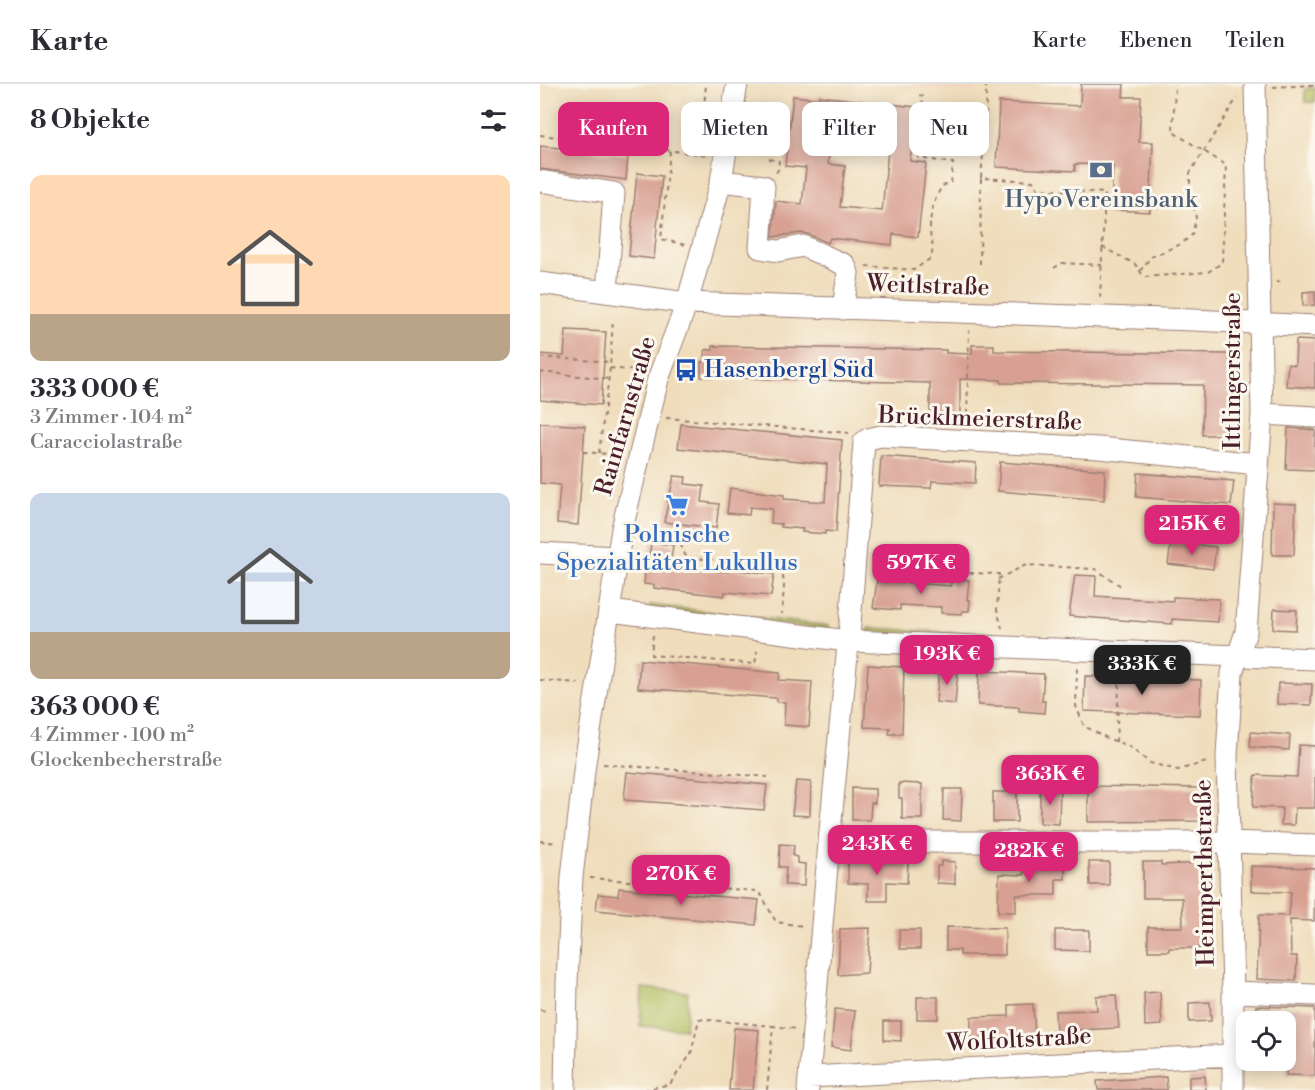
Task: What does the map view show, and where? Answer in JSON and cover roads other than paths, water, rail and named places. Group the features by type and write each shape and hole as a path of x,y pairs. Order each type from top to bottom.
{"street":[{"name":"Rainfarnstraße","path":"565,1090 572,877 585,762 617,557 638,457 658,379 687,303 721,181 736,84"},
{"name":"Ittlingerstraße","path":"1237,657 1246,632 1262,414 1250,89"},
{"path":"540,181 614,193 607,292"},
{"path":"721,181 764,186 760,248 778,251 803,246 845,265 848,273 843,309"},
{"name":"Weitlstraße","path":"540,283 687,303 1315,326"},
{"path":"1262,414 1315,417"},
{"name":"Brücklmeierstraße","path":"808,1083 848,641 862,447 868,439 881,436 1099,448 1258,464"},
{"path":"540,553 617,557"},
{"path":"610,611 848,641 1315,659"},
{"name":"Heimperthstraße","path":"1233,1090 1227,756 1232,673 1237,657"},
{"path":"829,842 1230,842 1315,845"},
{"path":"1233,992 1315,995"},
{"name":"Wolfoltstraße","path":"808,1083 1232,1055"}],"place":[{"name":"HypoVereinsbank","path":"1101,170"},
{"name":"Hasenbergl Süd","path":"686,370"},
{"name":"Polnische Spezialitäten Lukullus","path":"677,505"}]}
